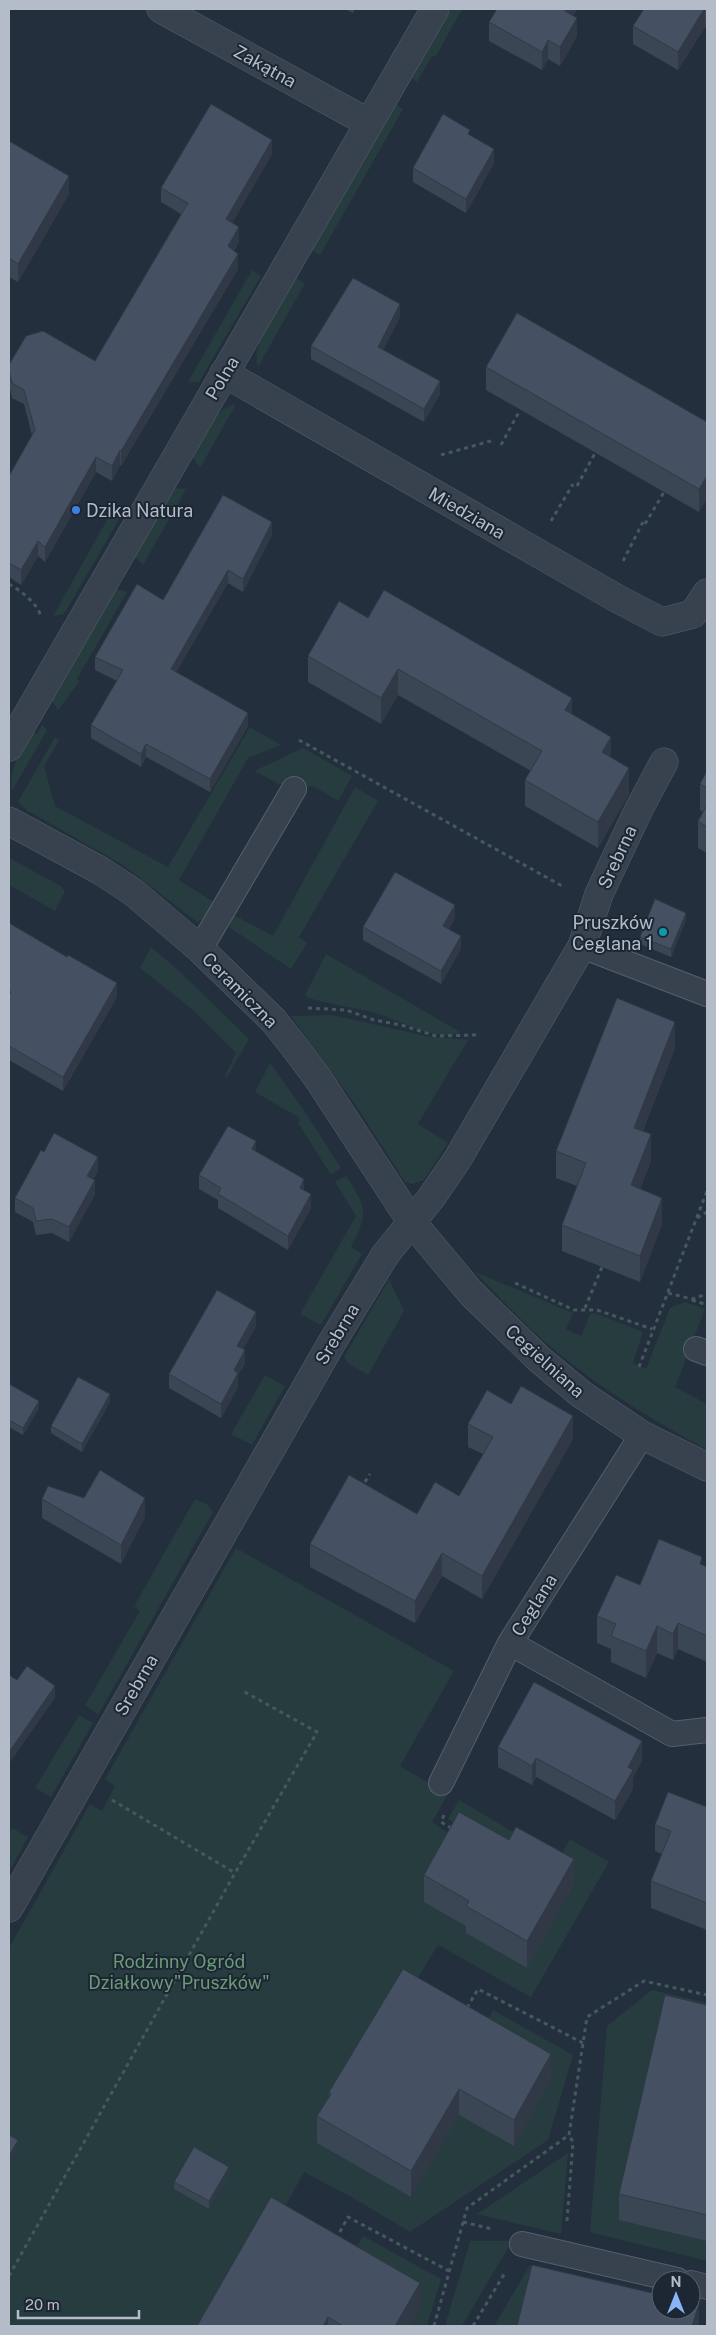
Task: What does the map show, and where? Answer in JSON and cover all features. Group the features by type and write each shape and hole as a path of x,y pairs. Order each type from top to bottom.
{"street":[{"name":"Zakątna","path":"161,9 369,123"},
{"name":"Polna","path":"9,747 435,9"},
{"name":"Miedziana","path":"224,373 609,594 662,622 693,614 707,593"},
{"name":"Srebrna","path":"9,1908 318,1366 385,1255 431,1198 457,1160 582,946 599,894 639,809 664,762"},
{"name":"Ceramiczna","path":"9,821 101,871 132,892 200,949 274,1022 317,1077 411,1221"},
{"name":"Cegielniana","path":"411,1221 471,1293 539,1359 581,1394 642,1435 707,1467"}],"lane":[{"path":"200,949 294,788"},
{"path":"582,946 707,994"},
{"name":"Ceglana","path":"441,1783 510,1643 642,1435"},
{"path":"510,1643 672,1734 707,1730"},
{"path":"522,2244 651,2274"}],"path":[{"path":"501,445 520,410"},
{"path":"434,457 494,440"},
{"path":"577,486 595,453"},
{"path":"547,528 573,484"},
{"path":"619,568 664,492"},
{"path":"9,584 20,590 40,612"},
{"path":"299,740 565,888"},
{"path":"301,1003 307,1008 346,1010 374,1020 401,1025 436,1036 476,1035"},
{"path":"639,1367 652,1329 668,1293 707,1191"},
{"path":"697,1218 707,1212"},
{"path":"585,1308 602,1267"},
{"path":"512,1282 574,1310 585,1308 597,1310 652,1329"},
{"path":"668,1293 707,1305"},
{"path":"692,1299 707,1294"},
{"path":"365,1482 370,1474"},
{"path":"9,2276 235,1873 317,1732 243,1691"},
{"path":"108,1798 235,1873"},
{"path":"445,1814 441,1822 456,1831"},
{"path":"565,2254 573,2142 569,2135 588,2017 644,1980 707,1995"},
{"path":"465,2012 478,1989 583,2043"},
{"path":"434,2326 467,2208 569,2135"},
{"path":"335,2241 348,2218 449,2271"},
{"path":"473,2326 522,2244"}],"green space":[{"path":"451,9 462,9 436,56 432,56 417,82 411,78"},
{"path":"396,104 403,109 320,255 312,250"},
{"path":"252,270 261,276 199,382 188,382"},
{"path":"296,278 305,283 258,367 258,346 263,334"},
{"path":"236,404 200,468 192,456 215,418 228,407"},
{"path":"174,488 186,489 143,565 134,556"},
{"path":"112,511 121,516 64,614 53,616"},
{"path":"116,589 127,592 77,679 80,681 58,710 51,699"},
{"path":"42,725 47,730 12,791 12,775 16,760 32,731 37,734"},
{"path":"250,727 281,745 248,758 179,880 215,903 203,919 197,922 123,865 28,811 18,802 55,737 59,741 44,766 55,806 168,867"},
{"path":"303,748 352,776 338,801 315,787 279,784 254,771"},
{"path":"355,787 378,801 299,937 307,943 291,969 229,927 234,915 273,936"},
{"path":"9,858 61,886 65,891 55,911 9,885"},
{"path":"151,947 176,968 249,1039 227,1077 225,1076 236,1053 193,1010 140,968"},
{"path":"326,954 460,1032 452,1035 430,1033 372,1012 308,998 305,995"},
{"path":"332,1015 426,1036 468,1040 418,1124 448,1143 424,1180 412,1184 405,1182 357,1107 291,1016"},
{"path":"270,1063 307,1115 341,1168 331,1175 298,1123 300,1118 255,1092"},
{"path":"346,1176 362,1204 363,1218 361,1226 351,1247 362,1254 321,1325 300,1314 356,1216 335,1182"},
{"path":"475,1272 573,1313 566,1329 581,1336 590,1314 595,1313 643,1332 633,1363 646,1369 670,1308 685,1302 705,1309 675,1387 707,1404 707,1450 630,1405 593,1380 557,1352 515,1314"},
{"path":"389,1279 404,1311 368,1375 348,1363 344,1357"},
{"path":"265,1375 285,1386 252,1445 231,1434"},
{"path":"195,1499 208,1505 213,1512 98,1715 85,1705 140,1611 134,1606"},
{"name":"Rodzinny Ogród Działkowy\"Pruszków\"","path":"236,1548 454,1671 400,1766 448,1794 432,1822 560,1910 574,1885 514,1857 448,1819 459,1800 559,1859 570,1839 609,1862 531,1997 438,1945 317,2143 412,2197 478,2038 493,2010 573,2055 548,2140 410,2232 353,2198 304,2172 221,2326 9,2326 9,1948 90,1804 102,1811 115,1786 105,1779"},
{"path":"79,1715 93,1723 51,1797 35,1788"},
{"path":"12,1828 28,1837 9,1872 9,1834"},
{"path":"652,1990 707,2003 707,2261 590,2232 607,2026"},
{"path":"568,2153 561,2234 477,2214"},
{"path":"363,2236 441,2279 427,2326 410,2326 420,2309 345,2266"},
{"path":"470,2241 512,2241 462,2326 445,2326"},
{"path":"530,2265 574,2276 531,2326 494,2326"}],"building":[{"path":"497,9 566,9 565,11 577,18 560,47 548,40 542,52 489,22"},
{"path":"644,9 704,9 678,52 633,26"},
{"path":"211,104 272,140 226,219 239,227 228,246 238,254 112,466 96,457 45,547 38,541 21,570 9,563 9,476 35,430 24,390 12,383 9,365 26,336 43,331 95,361 188,203 161,188"},
{"path":"443,114 470,130 468,134 494,149 466,199 413,168"},
{"path":"9,141 69,176 18,264 9,258"},
{"path":"353,278 400,304 378,347 440,381 424,409 311,346"},
{"path":"517,313 707,422 707,476 699,489 486,367"},
{"path":"223,495 272,522 243,579 228,570 171,669 248,713 210,779 146,744 141,754 91,725 123,670 95,657 137,584 163,600"},
{"path":"384,590 572,698 565,710 611,737 602,752 629,768 598,822 525,780 542,751 398,669 381,698 308,656 339,601 368,618"},
{"path":"707,771 707,788 700,784"},
{"path":"707,805 707,827 698,821"},
{"path":"395,872 455,905 443,926 461,936 441,971 363,927"},
{"name":"Pruszków Ceglana 1","path":"655,899 686,913 671,949 640,937"},
{"path":"9,923 67,957 68,955 117,983 63,1077 9,1046 9,995 11,992 9,990"},
{"path":"617,998 675,1022 634,1128 651,1134 631,1185 662,1198 640,1256 562,1225 586,1163 556,1151"},
{"path":"228,1126 256,1141 252,1149 304,1179 300,1188 311,1194 288,1236 218,1194 221,1188 199,1175"},
{"path":"54,1133 98,1157 87,1176 95,1180 69,1227 52,1219 36,1221 33,1208 15,1198 41,1150 44,1152"},
{"path":"217,1290 256,1312 237,1346 245,1350 234,1370 238,1373 221,1404 169,1374"},
{"path":"78,1377 110,1394 82,1444 51,1426"},
{"path":"9,1384 39,1401 23,1428 9,1420"},
{"path":"521,1386 573,1416 482,1576 442,1553 415,1601 310,1544 349,1475 417,1514 435,1482 459,1496 493,1437 468,1424 487,1390 511,1404"},
{"path":"100,1470 145,1498 121,1545 42,1499 48,1486 84,1498"},
{"path":"659,1539 702,1557 700,1564 707,1567 707,1636 678,1623 673,1634 657,1626 646,1651 611,1636 616,1624 597,1616 616,1575 640,1585"},
{"path":"27,1666 55,1686 9,1752 9,1675 17,1680"},
{"path":"534,1682 642,1741 628,1767 633,1770 615,1801 536,1758 532,1766 498,1747"},
{"path":"668,1792 707,1807 707,1903 651,1881 671,1831 655,1825"},
{"path":"459,1812 509,1840 516,1827 574,1859 527,1941 466,1906 469,1901 424,1875"},
{"path":"403,1969 551,2054 514,2120 459,2089 411,2171 317,2116 331,2094 329,2092"},
{"path":"665,1995 707,2005 707,2215 619,2194"},
{"path":"9,2135 18,2140 9,2156"},
{"path":"194,2147 229,2167 209,2201 174,2182"},
{"path":"271,2197 420,2283 395,2326 343,2326 328,2317 323,2326 197,2326"},
{"path":"532,2265 651,2293 651,2320 694,2320 692,2326 517,2326"}],"place":[{"name":"Dzika Natura","path":"76,510"},
{"name":"Pruszków Ceglana 1","path":"663,932"}]}
